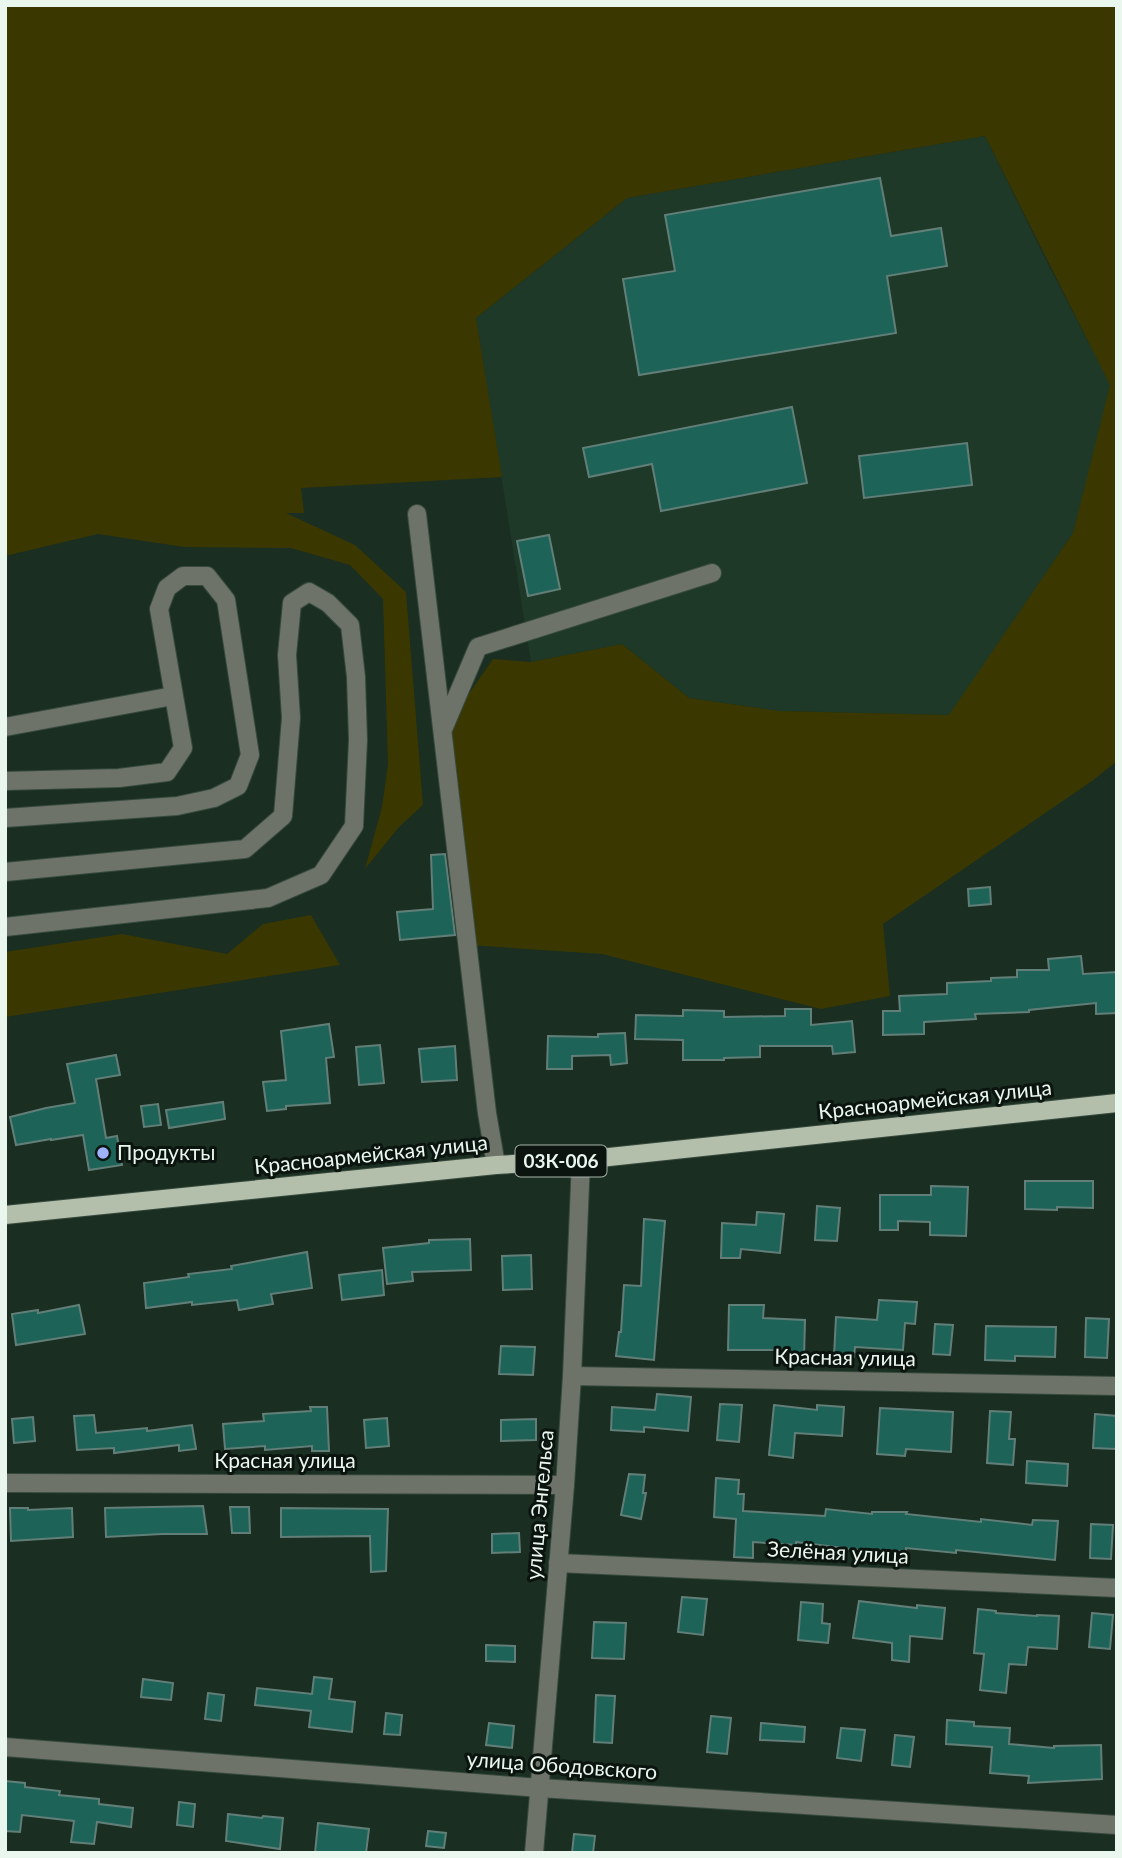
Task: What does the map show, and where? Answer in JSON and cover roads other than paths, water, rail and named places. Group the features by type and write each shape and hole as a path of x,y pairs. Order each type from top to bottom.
{"main road":[{"name":"Красноармейская улица","path":"5,1215 496,1165 581,1160 1117,1103"}],"street":[{"path":"417,514 496,1165"},
{"path":"443,730 478,647 712,573"},
{"path":"5,781 119,778 167,772 183,748 159,609 167,588 183,576 207,576 226,600 250,755 238,786 214,798 177,806 5,818"},
{"path":"5,872 245,849 283,816 291,718 288,654 292,603 309,592 328,603 350,625 356,677 358,740 354,826 321,875 268,898 5,927"},
{"path":"5,727 173,696"},
{"name":"улица Энгельса","path":"534,1853 565,1485 581,1160"},
{"name":"Красная улица","path":"572,1376 1117,1386"},
{"name":"Красная улица","path":"5,1483 565,1485"},
{"name":"Зелёная улица","path":"558,1563 1117,1588"},
{"name":"улица Ободовского","path":"5,1747 540,1788 1117,1825"}],"place":[{"name":"Продукты","path":"103,1153"}]}
